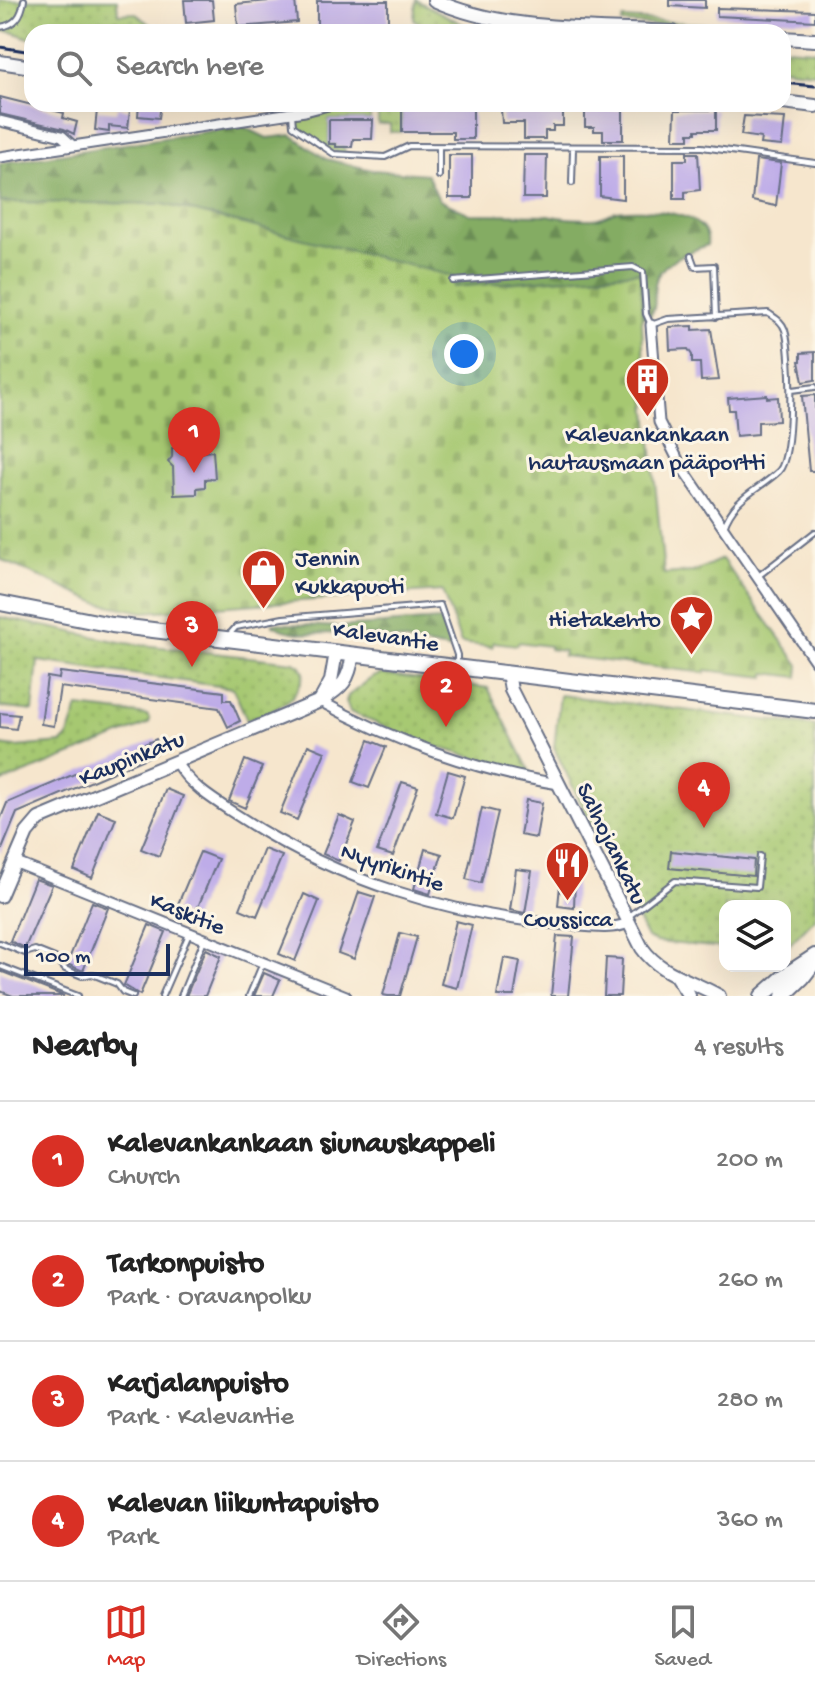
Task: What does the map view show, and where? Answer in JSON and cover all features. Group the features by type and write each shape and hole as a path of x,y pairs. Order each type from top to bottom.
{"main road":[{"name":"Kalevantie","path":"0,603 112,625 815,711"},
{"path":"762,996 786,975 815,958"},
{"path":"783,996 802,978 815,958"}],"street":[{"path":"434,0 471,14 538,24"},
{"path":"791,38 815,40"},
{"path":"0,62 24,66"},
{"path":"791,103 815,106"},
{"path":"0,157 299,112"},
{"path":"0,121 62,136 73,146"},
{"path":"651,325 661,427 681,466 815,661"},
{"path":"336,652 331,681 320,701 421,746 488,768 559,784"},
{"name":"Kaupinkatu","path":"0,896 31,825 39,819 320,701 347,680 353,654"},
{"name":"Salhojankatu","path":"508,673 511,690 627,920 649,957 676,976 719,996"},
{"name":"Nyyrikintie","path":"176,762 182,773 205,794 260,830 315,860 374,884 430,902 512,920 619,926 627,920"},
{"name":"Kaskitie","path":"14,862 321,990 346,996"},
{"path":"676,976 689,996"}],"lane":[{"path":"0,27 17,19 24,0"},
{"path":"292,113 293,126 334,154 385,157 409,146 573,149 702,147 815,163"},
{"path":"439,147 439,176"},
{"path":"572,183 573,149"},
{"path":"691,256 695,267 714,266 716,317"},
{"path":"453,281 633,267 643,272 646,314 651,325 668,319 768,313 780,320 785,330 792,390 785,457 780,470 730,511 724,530"},
{"path":"792,390 815,387"},
{"path":"757,577 815,532"},
{"path":"225,639 236,627 283,618 440,605 457,655 456,666"},
{"path":"627,920 675,881 757,887 760,856"},
{"path":"162,996 189,934"},
{"path":"181,996 204,940"},
{"path":"0,943 25,953 35,950 55,958 65,969 82,976 92,974 117,984 123,992 133,996"},
{"path":"249,996 263,964"},
{"path":"0,966 78,996"}],"green space":[{"path":"0,0 117,0 118,14 135,13 149,24 24,24 24,36 0,31"},
{"path":"416,0 462,24 420,24 414,19"},
{"path":"623,19 704,24 638,24 622,23"},
{"path":"791,48 815,50 815,72 791,69"},
{"path":"370,112 370,120 329,120 329,144 344,147 345,153 328,150 297,126 296,119"},
{"path":"378,112 402,112 402,132 390,132 390,124 378,124"},
{"path":"242,126 267,138 292,135 326,159 372,170 427,174 439,200 470,214 593,219 617,211 672,213 698,224 705,233 707,245 676,258 663,269 655,284 652,312 650,316 642,317 640,272 453,287 452,276 163,204 0,202 0,163"},
{"path":"0,202 163,204 452,276 454,287 640,272 644,370 664,574 693,572 722,559 799,665 798,677 766,673 765,677 706,670 705,673 563,656 564,651 549,649 549,646 518,642 517,645 494,642 492,647 461,643 442,591 143,612 98,603 0,559"},
{"path":"0,617 125,643 294,662 301,666 304,673 290,699 276,709 247,720 233,688 38,661 33,711 0,707"},
{"path":"440,620 453,650 359,634 293,632 273,625 339,627"},
{"path":"381,674 488,688 531,774 420,742 350,712 346,701 348,696"},
{"path":"560,695 815,726 815,918 791,943 791,900 719,900 719,947 656,942 647,938 554,748"},
{"path":"78,707 147,715 150,720 148,724 0,783 0,745 15,747 62,743 68,737"}],"building":[{"path":"184,0 212,0 214,20 186,23"},
{"path":"295,0 297,22 238,24 236,4"},
{"path":"670,0 705,0 705,8 670,6"},
{"path":"317,1 388,1 388,24 317,24"},
{"path":"717,8 815,11 815,21 717,16"},
{"path":"0,97 24,103 24,112 60,112 64,113 63,118 77,122 74,134 0,114"},
{"path":"97,112 130,112 128,128 109,126 109,132 95,130"},
{"path":"138,112 160,112 159,118 138,116"},
{"path":"402,112 473,112 473,139 453,139 453,132 402,132"},
{"path":"501,112 563,112 563,126 553,126 553,131 545,131 545,139 524,139 524,123 502,123"},
{"path":"585,112 623,112 623,140 603,140 603,131 585,127"},
{"path":"675,112 716,112 716,130 696,130 696,133 689,133 689,139 674,139"},
{"path":"744,116 785,118 782,146 760,144 761,138 741,135"},
{"path":"329,120 373,120 372,139 353,139 352,147 329,144"},
{"path":"687,153 698,153 700,190 685,192 685,199 674,199 674,160 687,160"},
{"path":"449,155 472,155 472,198 449,198"},
{"path":"524,155 547,155 546,198 523,198"},
{"path":"600,156 623,156 623,199 600,196"},
{"path":"756,160 781,163 776,206 752,201"},
{"path":"693,326 693,330 711,329 719,380 701,381 700,363 692,363 688,349 670,350 669,327"},
{"path":"815,352 815,380 803,382 799,361 801,353"},
{"path":"767,395 767,398 778,397 779,421 758,422 758,434 736,436 734,410 729,410 728,398"},
{"path":"815,395 815,471 809,471 802,396"},
{"path":"195,442 195,447 202,452 213,451 215,478 205,479 205,487 197,488 197,494 174,495 173,467 168,462 172,457 172,448 178,448 177,443"},
{"path":"60,672 224,692 224,700 231,700 240,721 228,727 219,708 60,687 54,726 41,724 47,677 59,679"},
{"path":"0,713 19,715 16,729 0,727"},
{"path":"156,739 160,752 17,813 0,854 0,820 7,803"},
{"path":"369,740 386,747 369,788 353,782"},
{"path":"308,745 325,752 297,820 280,813"},
{"path":"245,760 262,767 245,808 229,801"},
{"path":"448,771 465,776 453,818 436,813"},
{"path":"402,782 418,787 393,856 377,851"},
{"path":"166,789 183,796 159,856 141,849"},
{"path":"526,800 542,803 536,838 520,835"},
{"path":"482,808 498,812 481,883 466,879"},
{"path":"98,811 116,818 92,878 74,870"},
{"path":"339,815 355,822 339,861 323,854"},
{"path":"264,849 282,856 257,916 240,909"},
{"path":"425,849 442,854 430,894 414,889"},
{"path":"671,851 754,860 753,876 669,868"},
{"path":"200,852 218,859 193,919 175,911"},
{"path":"516,869 532,871 525,913 510,910"},
{"path":"561,875 575,876 574,908 558,906"},
{"path":"35,879 52,885 25,948 10,941"},
{"path":"359,892 375,897 354,959 338,953"},
{"path":"304,894 319,901 295,961 279,954"},
{"path":"92,902 108,908 83,971 67,964"},
{"path":"456,921 472,925 457,988 441,984"},
{"path":"149,925 166,932 140,995 124,985"},
{"path":"400,933 417,937 400,996 383,995"},
{"path":"557,936 574,937 568,996 551,996"},
{"path":"206,949 221,956 205,996 186,996"},
{"path":"504,958 520,961 514,996 497,996"},
{"path":"606,958 622,959 620,996 604,996"},
{"path":"0,971 64,996 13,996 0,991"},
{"path":"264,973 280,980 273,996 254,996"}],"railway":[{"path":"0,47 24,51"},
{"path":"791,84 815,86"}],"place":[{"name":"Kalevankankaan hautausmaan pääportti","path":"647,418"},
{"name":"Kalevankankaan siunauskappeli","path":"194,473"},
{"name":"Jennin Kukkapuoti","path":"264,610"},
{"name":"Hietakehto","path":"692,657"},
{"name":"Karjalanpuisto","path":"192,667"},
{"name":"Tarkonpuisto","path":"446,727"},
{"name":"Kalevan liikuntapuisto","path":"704,828"},
{"name":"Coussicca","path":"568,903"}]}
